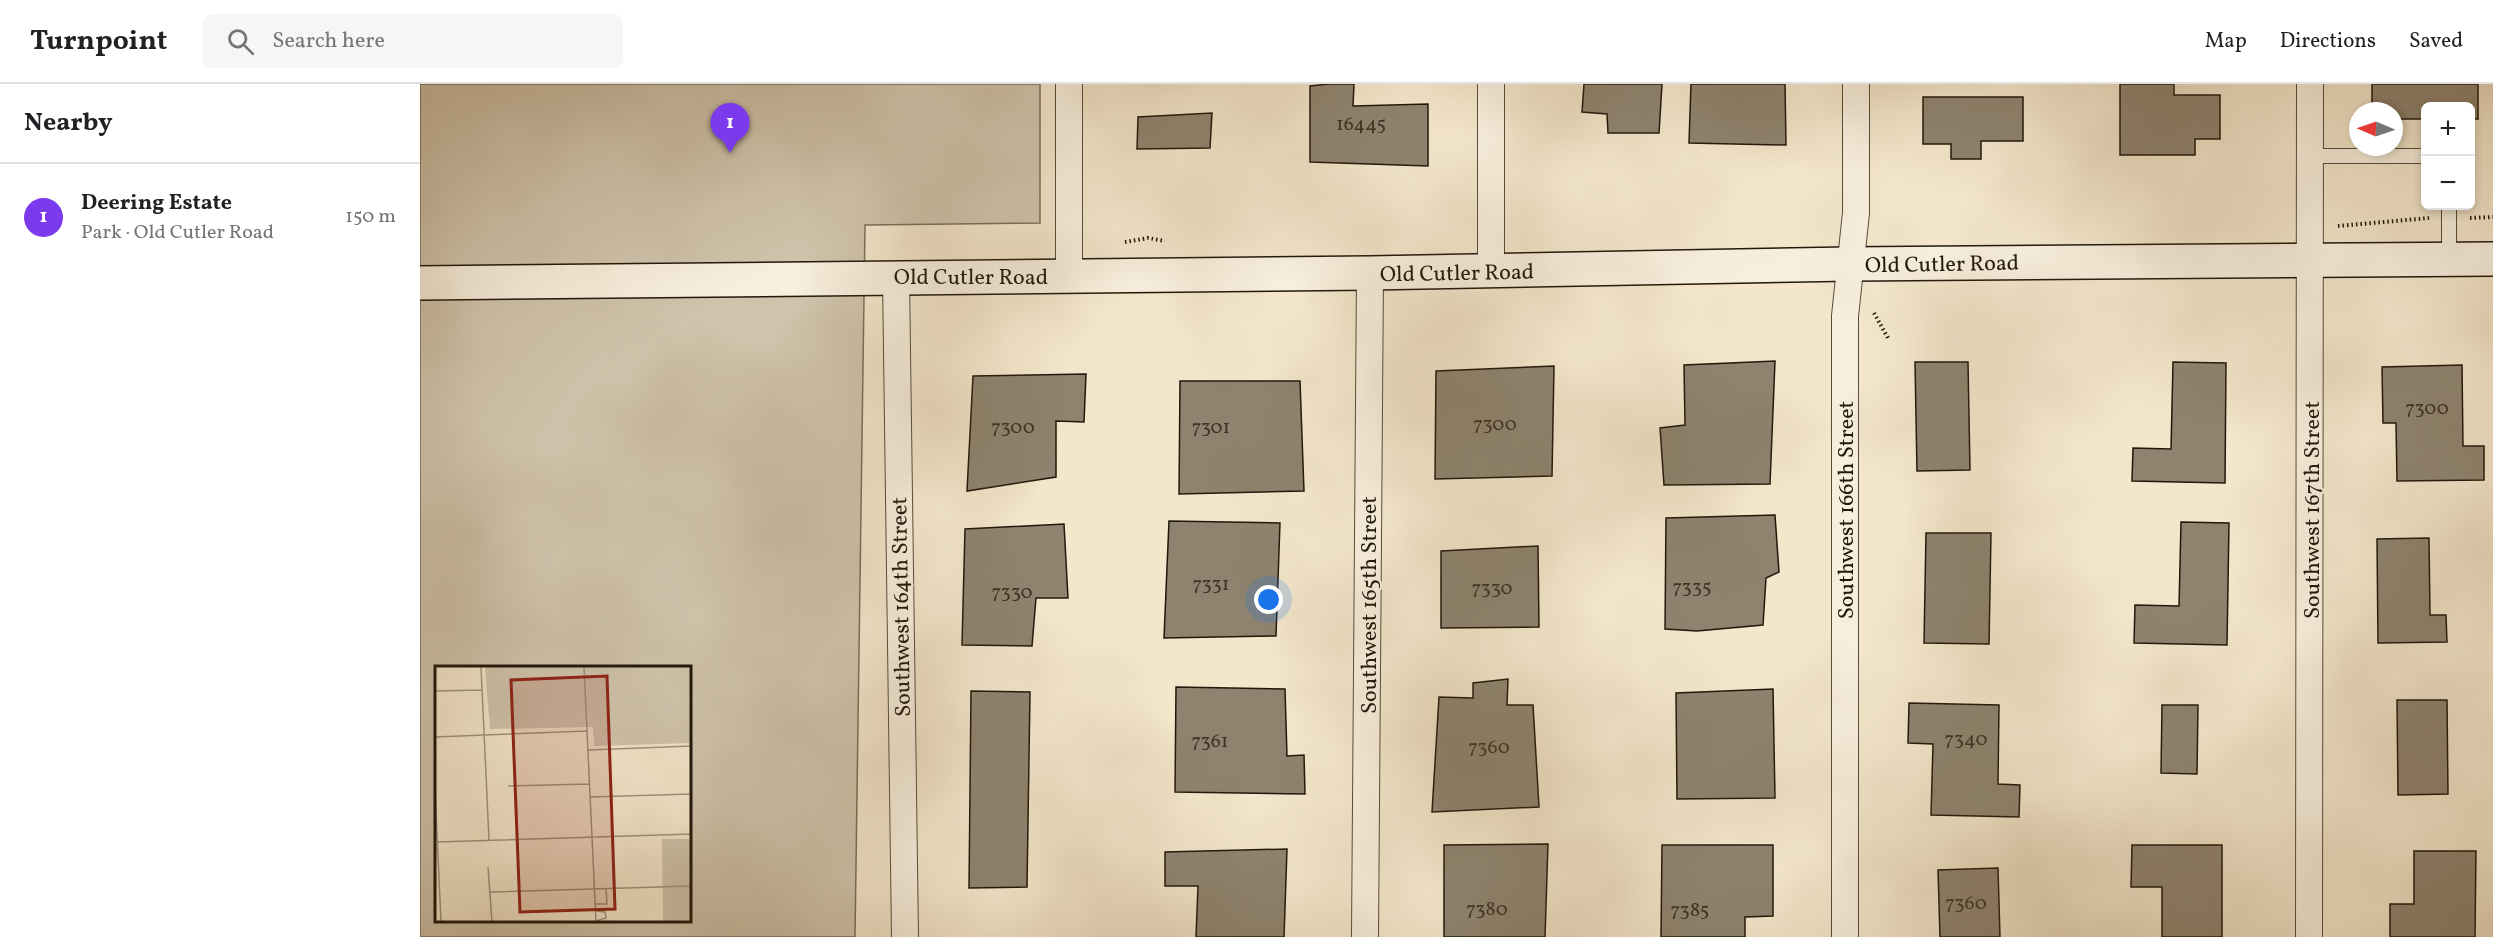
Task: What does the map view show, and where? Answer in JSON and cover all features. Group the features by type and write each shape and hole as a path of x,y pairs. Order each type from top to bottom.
{"main road":[{"name":"Old Cutler Road","path":"420,283 1370,273 1849,264 2493,259"}],"street":[{"path":"1069,275 1070,84"},
{"path":"1491,84 1491,271"},
{"name":"Southwest 166th Street","path":"1845,937 1845,316 1856,213 1856,84"},
{"name":"Southwest 167th Street","path":"2309,937 2310,84"},
{"name":"Southwest 165th Street","path":"1365,937 1370,273"},
{"name":"Southwest 164th Street","path":"896,277 905,937"}],"lane":[{"path":"2309,156 2421,156"},
{"path":"2449,259 2450,210"}],"path":[{"path":"2336,226 2431,218"},
{"path":"1868,303 1888,338"}],"shaded area":[{"path":"420,84 1040,84 1040,223 865,225 855,937 420,937"}],"building":[{"path":"1354,84 1353,106 1428,104 1428,166 1310,162 1310,86"},
{"path":"1584,84 1662,84 1659,133 1608,133 1607,114 1582,112"},
{"path":"1691,84 1785,84 1786,145 1689,143"},
{"path":"2120,84 2174,84 2174,95 2220,95 2220,139 2195,139 2195,155 2120,155"},
{"path":"2372,84 2478,84 2478,119 2475,119 2475,102 2421,102 2421,119 2403,119 2403,102 2372,102"},
{"path":"1923,97 2023,97 2023,141 1981,141 1981,159 1951,159 1951,144 1923,144"},
{"path":"1212,113 1210,148 1137,149 1138,117"},
{"path":"1775,361 1770,484 1664,485 1660,428 1685,425 1684,365"},
{"path":"1915,362 1968,362 1970,470 1917,471"},
{"path":"2173,362 2226,363 2225,483 2132,481 2133,448 2171,449"},
{"path":"2462,365 2463,446 2484,446 2484,480 2397,481 2396,423 2383,423 2382,367"},
{"path":"1554,366 1552,476 1435,479 1436,371"},
{"path":"1086,374 1084,422 1056,421 1056,477 967,491 973,376"},
{"path":"1180,381 1300,381 1304,491 1179,494"},
{"path":"1775,515 1779,572 1766,578 1763,625 1697,631 1665,629 1666,518"},
{"path":"1169,521 1280,523 1276,636 1164,638"},
{"path":"2181,522 2229,523 2227,645 2134,643 2135,605 2179,606"},
{"path":"1064,524 1068,598 1036,598 1032,646 962,645 965,529"},
{"path":"1926,533 1991,533 1989,644 1924,643"},
{"path":"2429,538 2430,615 2446,615 2447,642 2378,643 2377,539"},
{"path":"1538,546 1539,627 1441,628 1441,551"},
{"path":"1508,679 1507,705 1533,705 1539,807 1432,812 1439,697 1473,698 1473,683"},
{"path":"1176,687 1285,689 1287,756 1304,755 1305,794 1175,792"},
{"path":"1773,689 1775,798 1677,799 1676,693"},
{"path":"971,691 1030,692 1027,887 969,888"},
{"path":"2397,700 2447,700 2448,794 2398,795"},
{"path":"1909,703 1999,705 1998,784 2020,785 2019,817 1931,815 1933,744 1908,743"},
{"path":"2162,705 2198,705 2197,774 2161,773"},
{"path":"1548,844 1545,937 1444,937 1444,845"},
{"path":"1662,845 1773,845 1773,916 1745,917 1745,937 1661,937"},
{"path":"2132,845 2222,845 2222,937 2162,937 2162,887 2131,887"},
{"path":"1287,849 1284,937 1196,937 1198,886 1165,886 1165,852"},
{"path":"2414,851 2476,851 2475,937 2390,937 2390,904 2414,904"},
{"path":"1998,868 2000,937 1940,937 1938,870"}],"place":[{"name":"Deering Estate","path":"730,153"}]}
